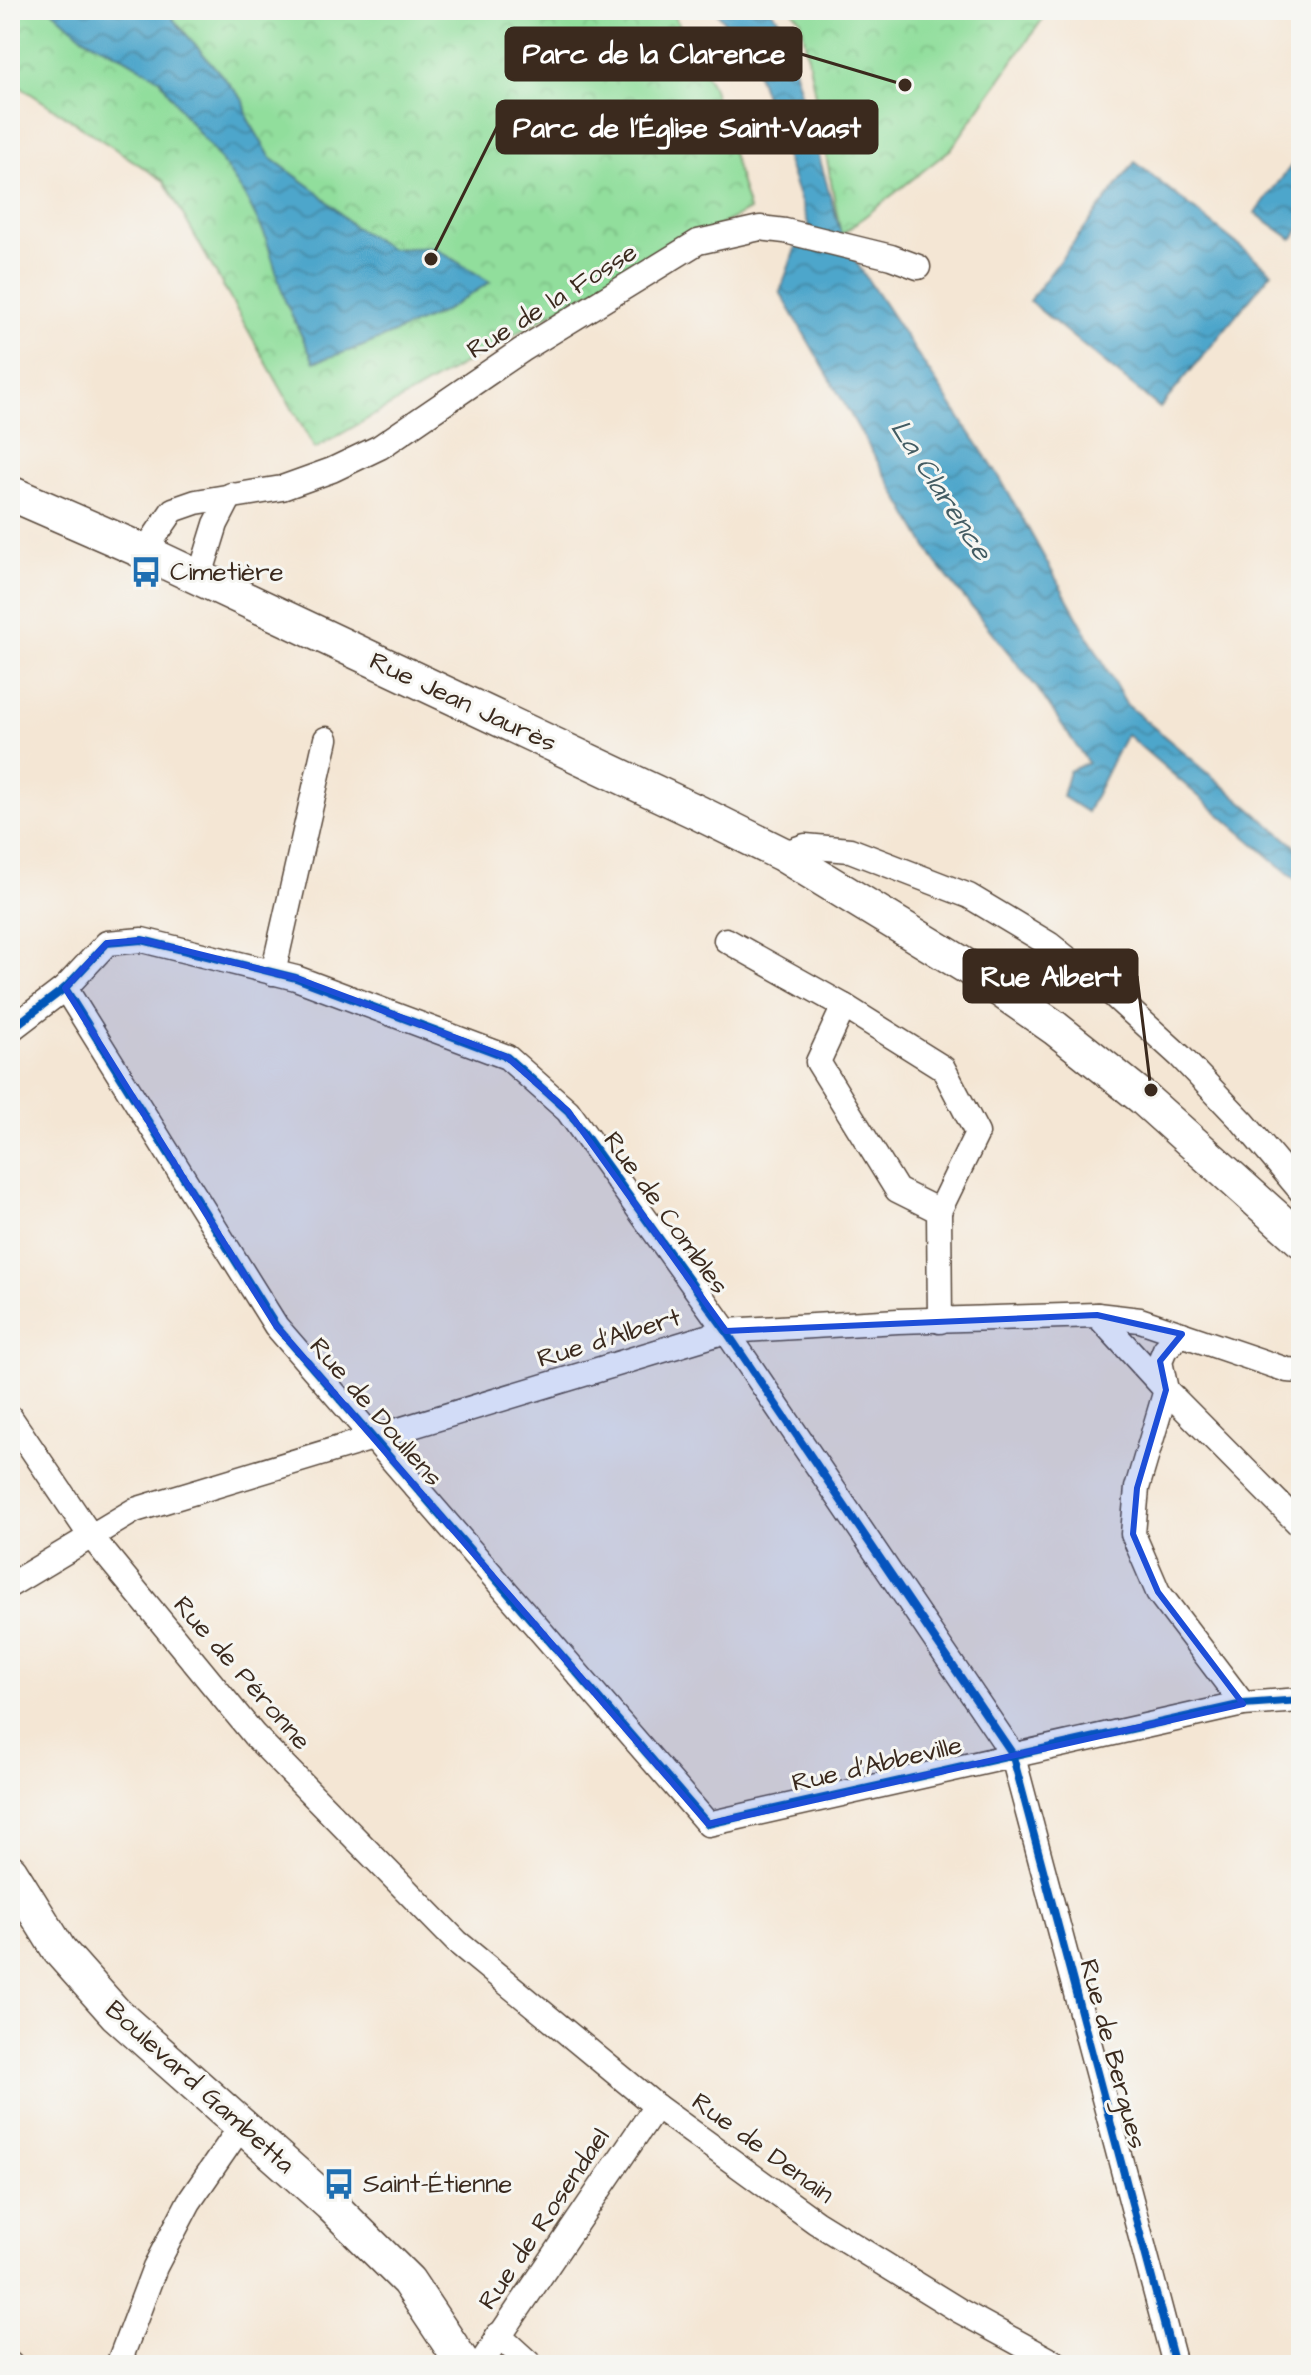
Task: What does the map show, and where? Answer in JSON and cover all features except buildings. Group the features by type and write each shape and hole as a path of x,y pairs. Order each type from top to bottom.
{"main road":[{"name":"Rue Jean Jaurès","path":"10,493 144,552 782,854 969,968 1055,1028 1143,1098 1301,1240"},
{"name":"Boulevard Gambetta","path":"10,1871 59,1950 90,1986 116,2014 330,2204 408,2281 464,2365"}],"street":[{"name":"Rue de la Fosse","path":"144,552 173,510 196,502 282,488 332,470 380,447 522,350 698,242 760,228 785,231 891,257 918,267"},
{"path":"199,579 216,524 231,495"},
{"path":"273,973 326,739"},
{"path":"782,854 805,846 850,850 969,896 1049,944 1113,995 1180,1056 1243,1122 1301,1191"},
{"name":"Rue de Combles","path":"65,988 107,943 142,940 296,978 507,1057 568,1111 726,1331 1012,1753"},
{"path":"726,940 844,1006 943,1068 977,1133 939,1211 940,1321"},
{"path":"10,1030 65,988"},
{"name":"Rue de Doullens","path":"65,988 276,1326 708,1824"},
{"path":"844,1006 818,1062 897,1190 939,1211"},
{"path":"1097,1315 1166,1390 1301,1526"},
{"name":"Rue d'Albert","path":"10,1585 135,1510 726,1331 1097,1315 1140,1320 1287,1370 1301,1371"},
{"path":"1182,1334 1165,1349 1160,1361 1166,1390 1137,1488 1133,1534 1158,1592 1243,1704"},
{"name":"Rue de Péronne","path":"10,1417 90,1535 254,1735 457,1942"},
{"name":"Rue d'Abbeville","path":"708,1824 1012,1753 1243,1704 1301,1700"},
{"name":"Rue de Bergues","path":"1012,1753 1175,2365"},
{"name":"Rue de Denain","path":"457,1942 656,2106 816,2222 960,2311 1059,2365"},
{"name":"Rue de Rosendael","path":"480,2365 656,2106"},
{"path":"118,2365 155,2267 189,2202 242,2125"},
{"path":"498,2335 531,2365"}],"highlighted area":[{"path":"142,940 296,978 507,1057 568,1111 726,1331 1097,1315 1182,1334 1160,1361 1166,1390 1137,1488 1133,1534 1158,1592 1243,1704 708,1824 276,1326 65,988 107,943"}],"green space":[{"path":"10,10 671,10 712,86 749,210 559,309 315,449 164,181 10,80"},
{"path":"792,10 1049,10 951,149 841,235 801,20"}],"water":[{"path":"52,10 170,10 173,19 244,101 248,119 271,158 318,192 353,226 391,249 433,247 490,282 443,312 361,347 314,362 285,301 265,235 244,194 217,155 160,79 84,38"},
{"name":"La Clarence","path":"715,10 771,10 781,22 841,234 856,262 1000,478 1126,704 1301,851 1301,884 1126,734 1087,812 1062,796 1069,771 1088,763 1037,688 936,563 780,292 796,246 809,226 756,70 747,51"},
{"path":"1301,153 1301,227 1292,239 1255,213"},
{"path":"1135,162 1272,272 1160,408 1029,301"}],"cycle path":[{"path":"10,1030 65,988 107,943 142,940 296,978 507,1057 568,1111 726,1331 1012,1753 1175,2365"},
{"path":"65,988 276,1326 708,1824 1243,1704 1301,1700"}],"place":[{"name":"Parc de la Clarence","path":"905,85"},
{"name":"Parc de l'Église Saint-Vaast","path":"431,259"},
{"name":"Cimetière","path":"146,572"},
{"name":"Rue Albert","path":"1151,1090"},
{"name":"Saint-Étienne","path":"339,2184"}]}
